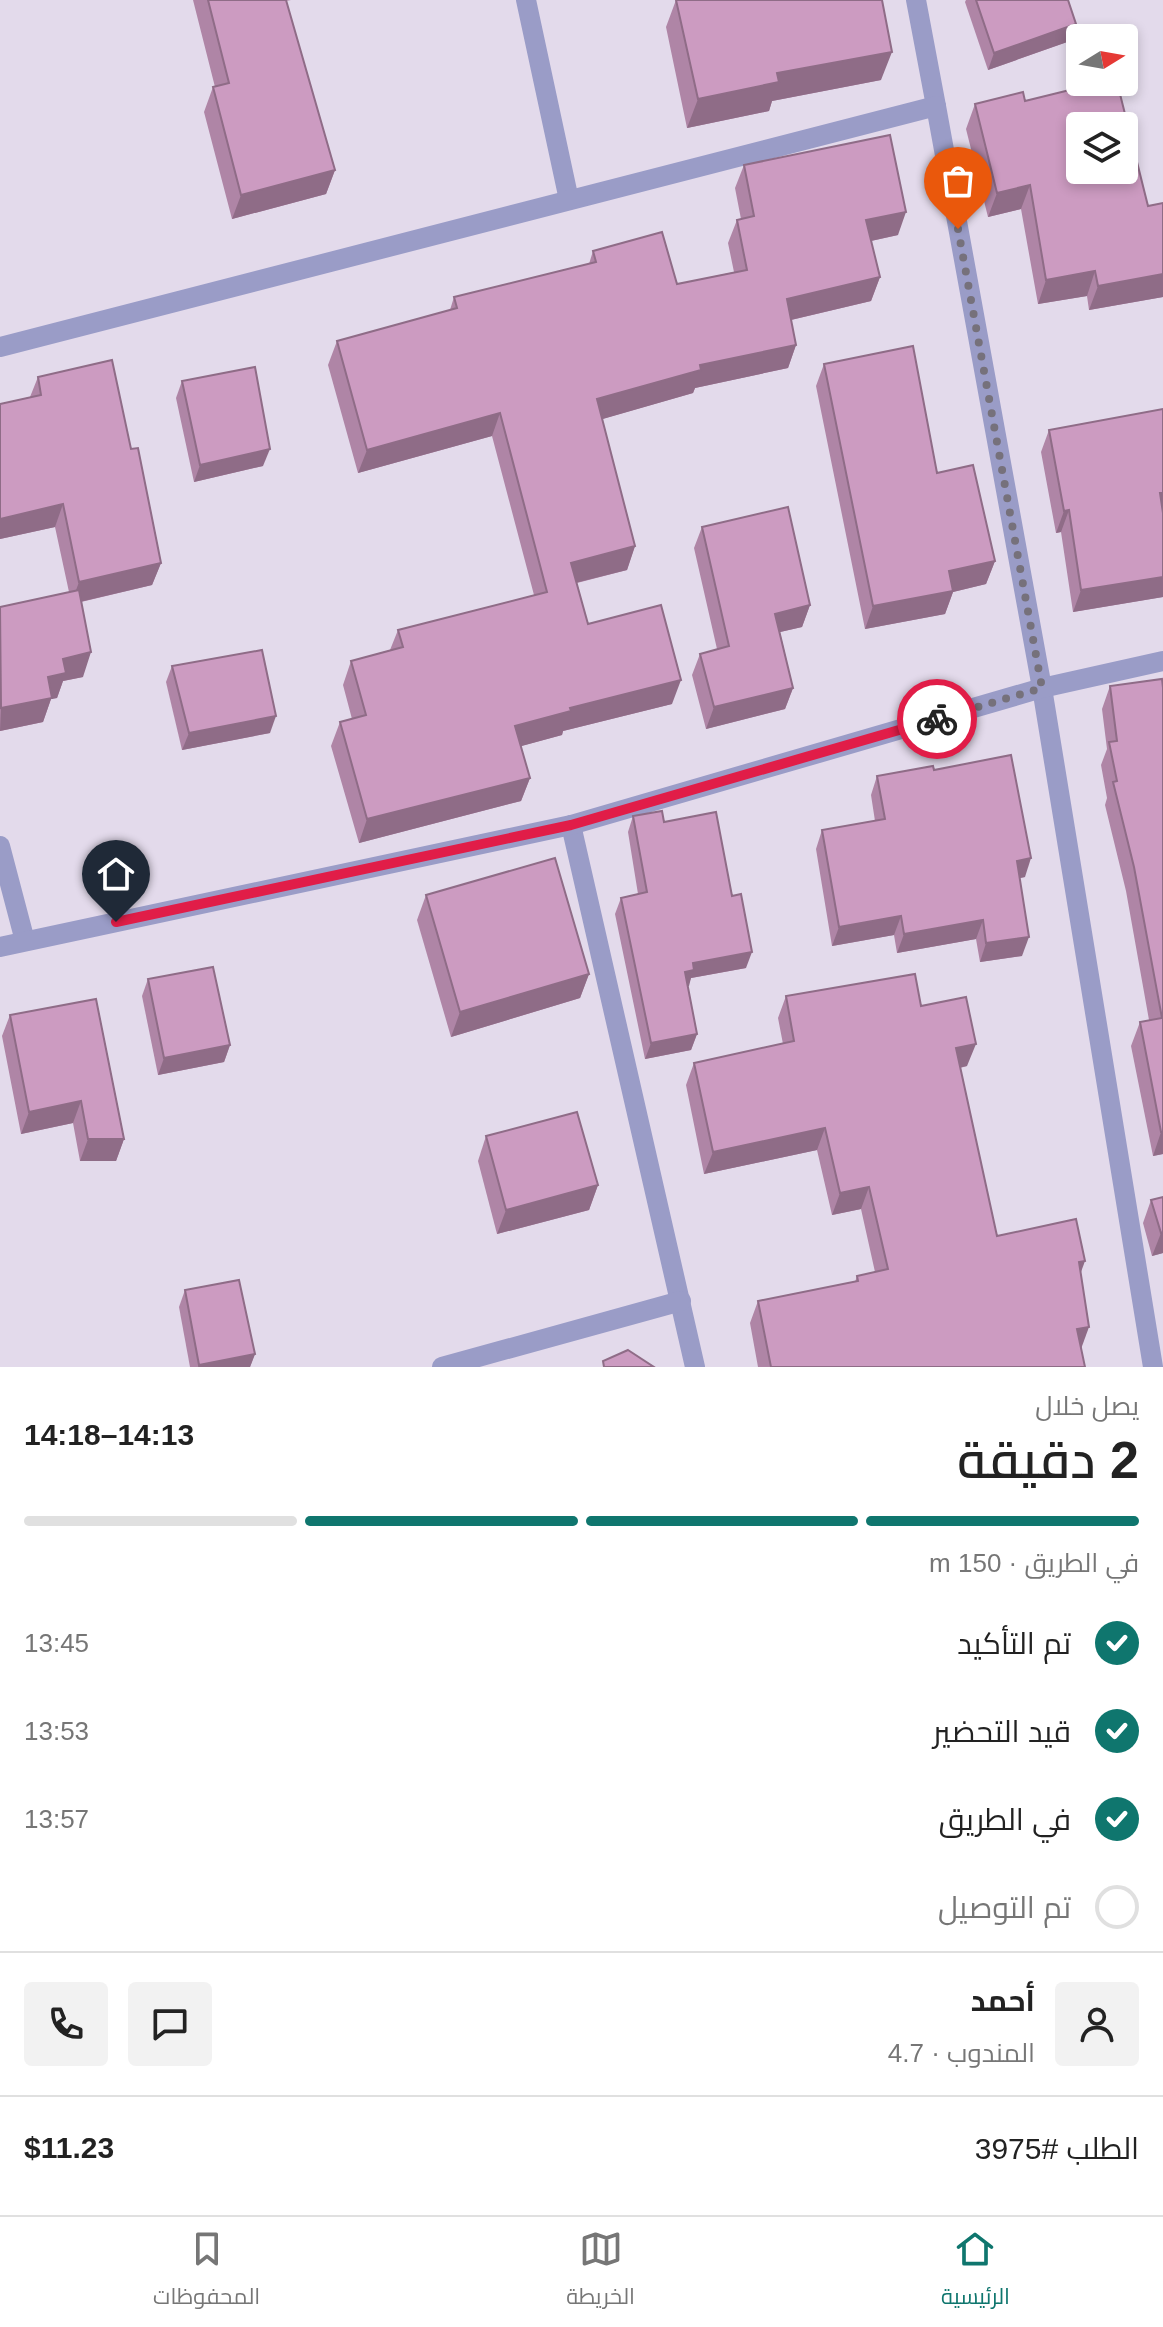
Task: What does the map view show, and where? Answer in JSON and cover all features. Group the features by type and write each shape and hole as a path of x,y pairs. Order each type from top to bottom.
{"street":[{"path":"526,0 569,200"},
{"path":"916,0 1042,688 1153,1367"},
{"path":"0,347 936,106"},
{"path":"0,947 571,825 1042,688 1163,661"},
{"path":"571,825 695,1367"},
{"path":"0,846 25,941"},
{"path":"442,1367 681,1301"}],"building":[{"path":"208,0 286,0 335,170 241,195 213,87 229,83"},
{"path":"676,0 882,0 892,52 777,73 779,82 698,99"},
{"path":"976,0 1068,0 1076,24 1066,24 1066,28 994,53"},
{"path":"1066,91 1066,96 1120,96 1124,112 1066,112 1066,184 1138,184 1138,166 1148,206 1163,203 1163,274 1098,286 1095,271 1046,280 1030,185 997,193 975,104 1023,92 1025,101"},
{"path":"890,135 906,212 866,220 880,277 787,299 796,345 700,365 701,370 597,399 635,546 571,563 588,624 661,605 681,680 570,708 571,711 515,726 530,778 367,819 340,722 366,715 351,661 403,647 398,630 547,592 500,413 367,450 337,341 457,308 454,297 596,262 593,251 662,232 677,284 747,270 737,220 754,216 744,165"},
{"path":"913,346 937,473 973,465 995,561 949,571 953,591 873,606 824,364"},
{"path":"112,360 131,449 138,448 161,563 79,582 63,504 0,519 0,404 41,395 38,377"},
{"path":"255,367 270,449 200,465 182,381"},
{"path":"1163,409 1163,493 1160,493 1163,577 1081,590 1069,510 1064,511 1049,430"},
{"path":"788,507 810,605 775,614 793,688 714,707 700,654 729,646 702,527"},
{"path":"79,590 91,652 63,659 66,673 48,677 52,698 1,708 0,607"},
{"path":"262,650 276,716 189,733 172,666"},
{"path":"1162,679 1163,1132 1161,1132 1140,1022 1162,1018 1134,867 1113,782 1117,781 1109,742 1117,741 1110,686"},
{"path":"1011,755 1031,858 1017,861 1029,937 986,943 983,920 904,934 901,916 839,927 822,830 885,819 877,776 933,766 934,770"},
{"path":"662,811 664,822 716,812 732,896 741,894 752,952 693,963 694,970 685,972 697,1034 651,1043 621,898 647,892 633,816"},
{"path":"555,858 589,974 460,1012 426,895"},
{"path":"213,967 230,1045 164,1058 148,979"},
{"path":"915,974 921,1006 966,997 976,1044 956,1048 997,1236 1076,1219 1085,1261 1079,1262 1089,1327 1077,1329 1085,1367 771,1367 758,1301 858,1281 857,1276 888,1269 869,1187 840,1193 825,1128 713,1152 694,1063 794,1041 786,996"},
{"path":"96,999 124,1139 88,1139 81,1101 29,1112 10,1015"},
{"path":"577,1112 598,1185 506,1210 486,1136"},
{"path":"1163,1197 1163,1232 1161,1233 1151,1200"},
{"path":"239,1280 255,1354 199,1365 185,1290"},
{"path":"628,1350 654,1367 604,1367 603,1361"}],"way so far":[{"path":"937,719 1042,688 958,229"}],"route":[{"path":"116,922 571,825 937,719"}]}
